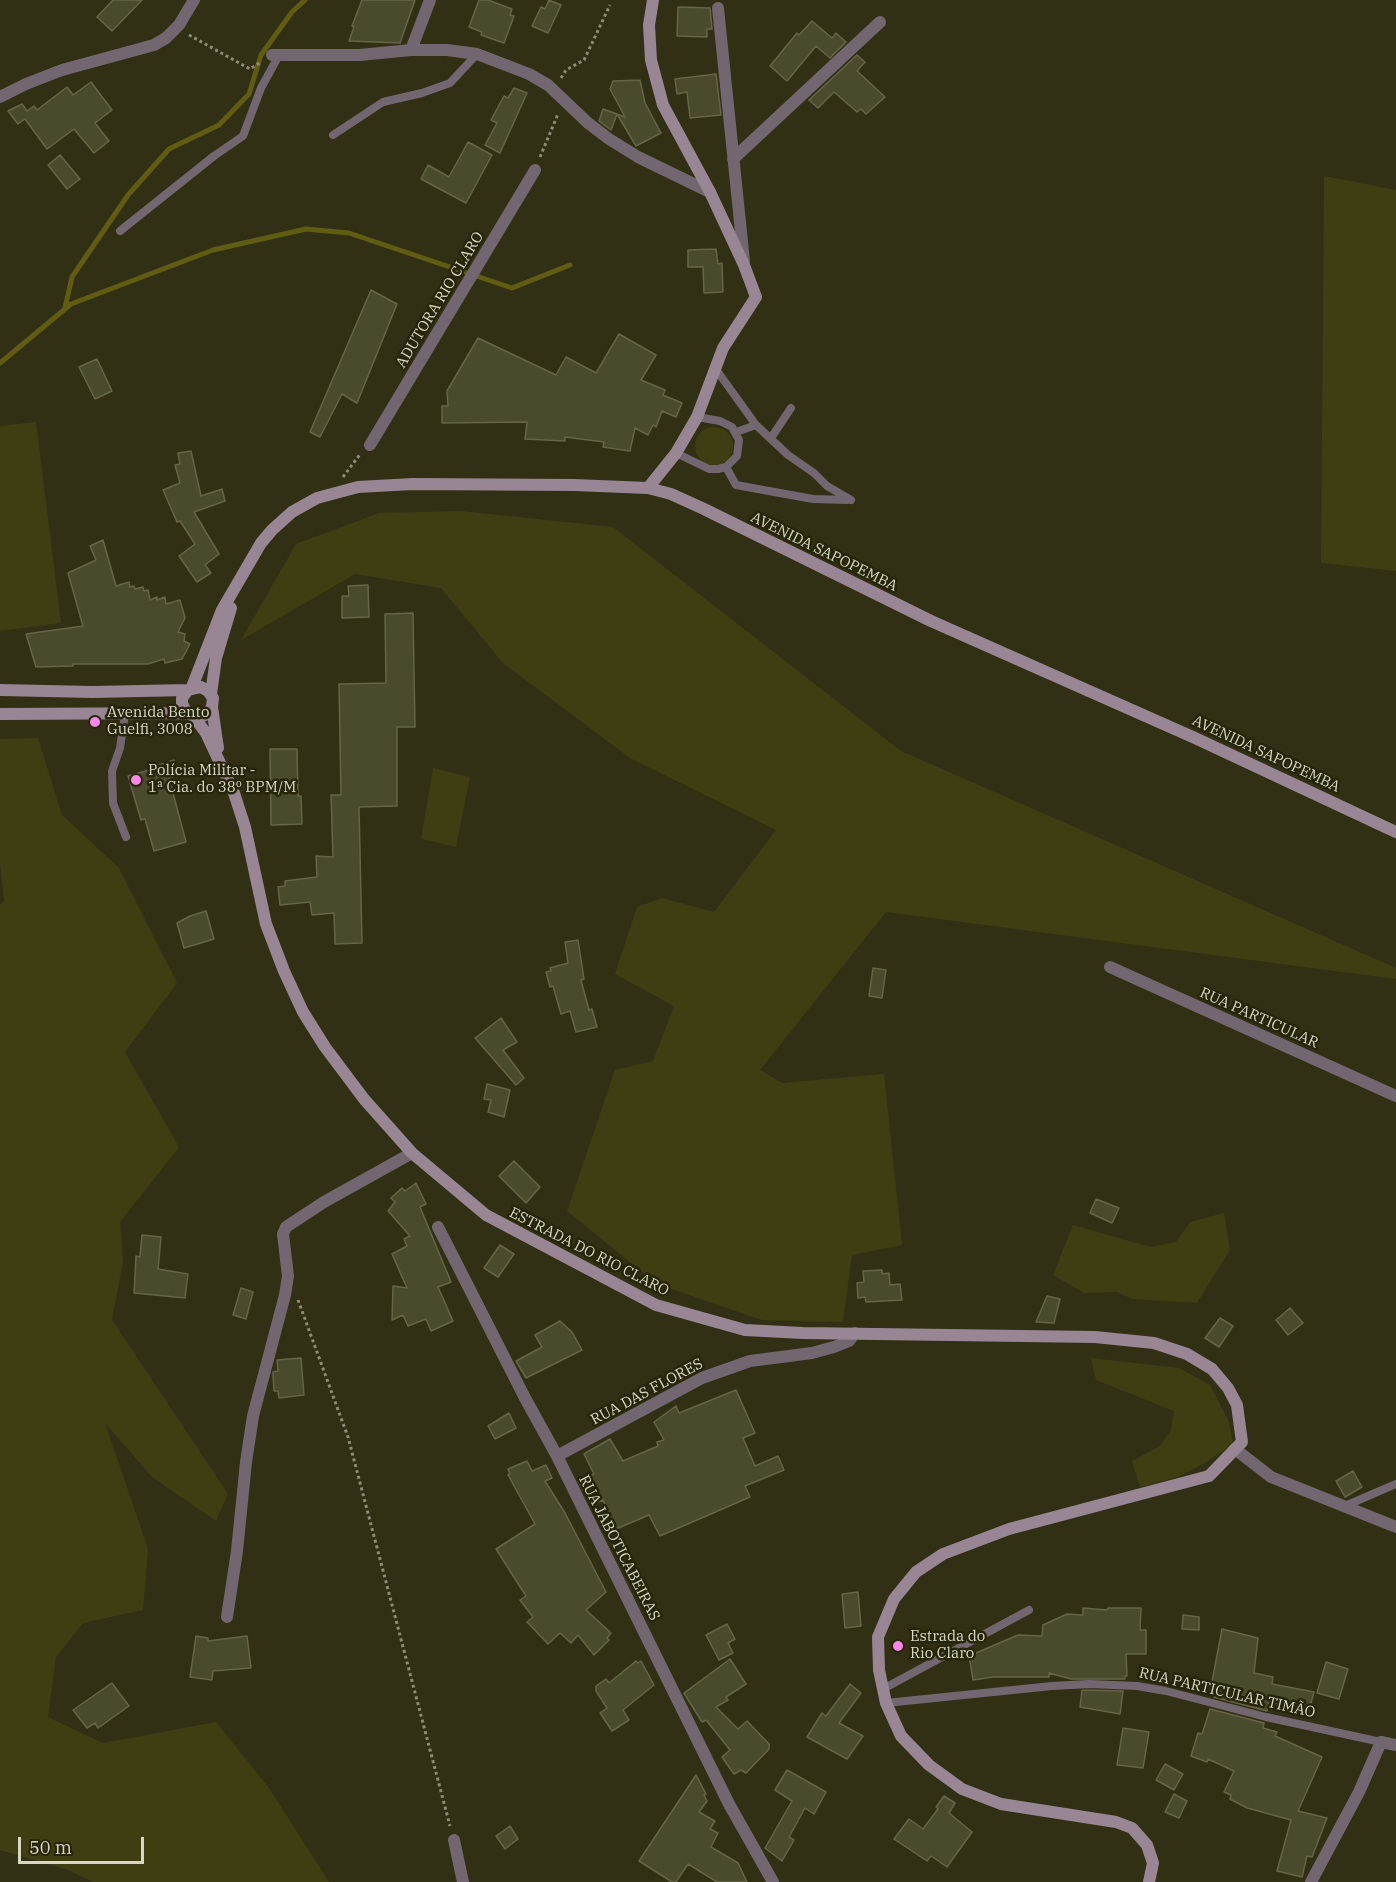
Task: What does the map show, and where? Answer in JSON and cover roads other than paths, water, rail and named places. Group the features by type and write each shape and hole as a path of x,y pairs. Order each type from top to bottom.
{"main road":[{"path":"648,488 676,453 697,417 723,348 756,297 744,265 710,192 663,105 651,60 649,25 652,0"},
{"name":"AVENIDA SAPOPEMBA","path":"190,689 222,610 261,543 272,530 303,504 331,493 358,487 413,484 648,488 671,494 704,509 931,621 1185,733 1396,832"},
{"name":"AVENIDA SAPOPEMBA","path":"211,694 216,658 238,581"},
{"path":"0,690 93,692 201,687 211,694 212,707 207,714 190,715 0,714"},
{"path":"190,689 183,698 182,704 190,715"},
{"name":"ESTRADA DO RIO CLARO","path":"212,707 221,761"},
{"name":"ESTRADA DO RIO CLARO","path":"190,715 206,733 234,793 245,827 266,924 303,1012 325,1047 364,1099 412,1154 486,1215 656,1305 744,1330 803,1333 1095,1337 1154,1343 1187,1354 1212,1369 1228,1388 1237,1405 1242,1442 1235,1449"},
{"path":"1149,1882 1154,1863 1147,1845 1132,1828 1100,1819 1001,1804 962,1789 929,1765 901,1736 886,1703 879,1670 878,1637 894,1599 916,1572 943,1554 1009,1529 1209,1476 1235,1449"}],"street":[{"path":"0,97 62,70 154,45 177,28 194,0"},
{"path":"411,50 430,0"},
{"path":"718,8 744,265"},
{"path":"733,159 879,22"},
{"path":"275,55 360,54 411,50 447,50 477,54 529,74 553,89 588,123 609,139 638,157 710,192"},
{"name":"ADUTORA RIO CLARO","path":"370,445 535,170"},
{"name":"RUA PARTICULAR","path":"1110,967 1396,1096"},
{"path":"227,1617 236,1562 252,1416 283,1305 287,1269 283,1234 292,1221 412,1154"},
{"name":"RUA JABOTICABEIRAS","path":"438,1227 557,1456 729,1804 773,1882"},
{"name":"RUA DAS FLORES","path":"557,1456 702,1378 750,1361 813,1353 834,1347 849,1341 855,1333"},
{"path":"1235,1449 1271,1477 1396,1527"},
{"path":"1311,1882 1359,1792 1381,1742"},
{"name":"RUA PARTICULAR TIMÃO","path":"1381,1742 1396,1745"},
{"path":"454,1840 463,1882"}],"lane":[{"path":"333,135 383,102 422,93 450,83 477,54"},
{"path":"120,231 214,156 243,136 275,55"},
{"path":"715,368 756,425 788,455 827,486 851,500 813,499 736,485 726,467"},
{"path":"771,438 791,408"},
{"path":"676,453 709,469 726,467 737,456 739,448 736,432 726,423 697,417"},
{"path":"736,432 756,425"},
{"path":"125,714 120,748 112,771 113,803 126,837"},
{"path":"1345,1506 1396,1484"},
{"path":"883,1689 1029,1610"},
{"name":"RUA PARTICULAR TIMÃO","path":"886,1703 1052,1686 1089,1684 1137,1686 1166,1691 1266,1718 1381,1742"}],"waterway":[{"path":"65,308 72,277 128,195 169,149 219,125 249,94 261,55 292,12 305,0"},
{"path":"0,363 71,304 213,250 306,229 349,233 512,288 570,265"}],"place":[{"name":"Avenida Bento Guelfi, 3008","path":"95,722"},
{"name":"Polícia Militar - 1ª Cia. do 38º BPM/M","path":"136,780"},
{"name":"Estrada do Rio Claro","path":"898,1646"}]}
